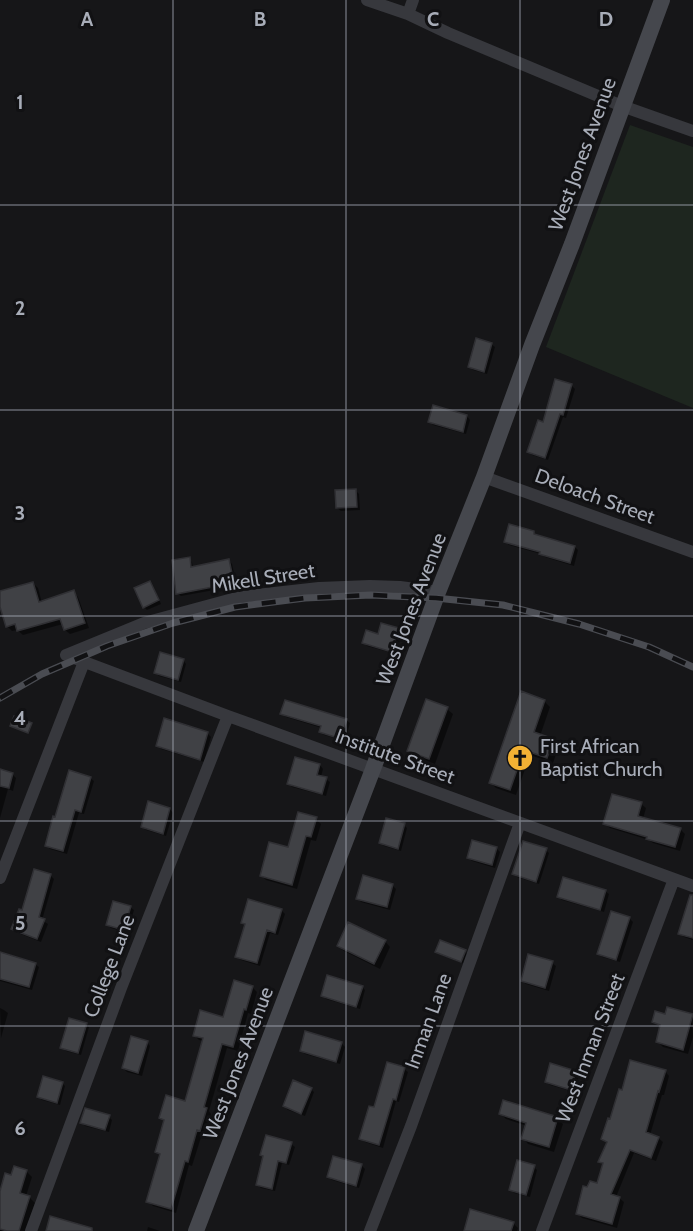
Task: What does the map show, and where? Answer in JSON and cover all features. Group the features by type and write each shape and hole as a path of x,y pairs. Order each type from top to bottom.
{"street":[{"path":"367,0 408,14 622,106 693,131"},
{"path":"408,14 413,0"},
{"name":"West Jones Avenue","path":"196,1231 576,234 662,0"},
{"name":"Deloach Street","path":"484,477 693,552"},
{"name":"Mikell Street","path":"66,655 144,623 240,597 320,588 369,586 438,592"},
{"name":"Institute Street","path":"66,655 693,886"},
{"path":"0,878 84,662"},
{"name":"College Lane","path":"30,1231 121,988 228,716"},
{"name":"Inman Lane","path":"370,1231 411,1126 520,823"},
{"name":"West Inman Street","path":"542,1231 674,879"}],"shaded area":[{"path":"630,125 693,147 693,408 546,347"}],"building":[{"path":"476,338 492,343 484,372 468,367"},
{"path":"555,379 572,384 563,415 560,414 545,458 527,452 538,420 543,422"},
{"path":"433,405 467,415 463,432 428,422"},
{"path":"356,489 357,507 336,508 335,490"},
{"path":"509,524 575,546 570,563 504,542"},
{"path":"190,557 191,567 229,559 234,583 176,594 172,560"},
{"path":"150,581 159,600 143,608 134,588"},
{"path":"33,582 39,602 74,590 85,623 64,630 60,619 17,631 15,624 6,627 0,607 0,591"},
{"path":"381,623 399,628 392,652 362,643 366,630 378,634"},
{"path":"160,652 184,659 178,680 154,673"},
{"path":"521,691 545,700 534,732 554,739 547,758 524,750 510,790 489,783"},
{"path":"426,699 448,707 429,759 407,751"},
{"path":"285,700 347,719 341,739 319,732 321,726 280,714"},
{"path":"14,716 32,723 28,733 10,726"},
{"path":"164,718 208,732 200,760 156,746"},
{"path":"295,757 320,764 317,775 327,777 322,794 287,784"},
{"path":"0,769 13,773 9,788 0,786"},
{"path":"69,770 91,777 81,812 75,810 63,851 45,846"},
{"path":"612,794 642,802 638,816 681,828 675,847 603,824"},
{"path":"148,801 170,808 163,834 141,827"},
{"path":"298,812 317,817 311,837 306,836 292,885 260,876 269,842 288,847"},
{"path":"386,818 405,823 398,849 379,843"},
{"path":"472,840 497,847 492,865 467,858"},
{"path":"523,841 547,848 536,882 512,874"},
{"path":"34,869 51,874 39,917 45,919 37,939 11,929 19,909 22,910"},
{"path":"363,875 393,884 387,907 356,899"},
{"path":"563,877 606,890 600,910 557,897"},
{"path":"690,895 693,895 693,938 678,934"},
{"path":"248,899 282,909 275,933 267,930 257,963 235,957 245,924 241,923"},
{"path":"113,901 131,906 124,930 106,925"},
{"path":"611,911 630,917 616,960 597,954"},
{"path":"348,922 386,940 374,964 337,946"},
{"path":"440,940 466,950 461,962 435,952"},
{"path":"0,952 36,963 29,987 0,979"},
{"path":"528,954 553,961 545,988 521,981"},
{"path":"327,975 363,986 356,1007 321,996"},
{"path":"234,980 253,986 233,1047 222,1044 204,1107 207,1108 200,1131 197,1130 188,1162 185,1161 171,1209 146,1202 160,1154 155,1152 164,1120 159,1118 166,1095 185,1101 203,1038 193,1036 200,1010 223,1017"},
{"path":"667,1007 693,1014 683,1050 656,1042 660,1025 652,1022 655,1011 665,1014"},
{"path":"69,1018 87,1023 78,1053 60,1048"},
{"path":"305,1031 342,1042 336,1062 300,1051"},
{"path":"131,1036 148,1041 138,1073 122,1068"},
{"path":"630,1060 666,1070 646,1132 659,1137 651,1158 630,1150 611,1194 620,1197 612,1224 576,1214 583,1186 587,1187 590,1181 597,1183 603,1163 598,1162 607,1142 601,1139 619,1089 622,1090"},
{"path":"387,1062 405,1067 396,1100 393,1099 379,1145 359,1139 369,1106 374,1107"},
{"path":"550,1063 576,1071 571,1090 545,1082"},
{"path":"43,1076 63,1082 57,1103 37,1097"},
{"path":"293,1080 312,1088 301,1114 283,1106"},
{"path":"503,1100 558,1117 549,1147 521,1139 526,1123 499,1114"},
{"path":"85,1108 110,1115 105,1130 80,1123"},
{"path":"266,1135 292,1142 286,1163 278,1161 272,1189 256,1185 263,1156 260,1155"},
{"path":"333,1156 362,1164 356,1186 327,1177"},
{"path":"517,1160 535,1165 526,1195 509,1190"},
{"path":"14,1166 27,1170 20,1193 30,1196 19,1231 7,1231 0,1229 0,1191 5,1173 11,1175"},
{"path":"470,1209 514,1222 511,1231 464,1231"},
{"path":"50,1216 92,1228 92,1231 46,1231"}],"railway":[{"path":"0,698 42,674 107,646 173,623 235,607 305,598 371,595 436,598 503,605 579,624 649,647 693,667"}],"place":[{"name":"First African Baptist Church","path":"520,758"}]}
